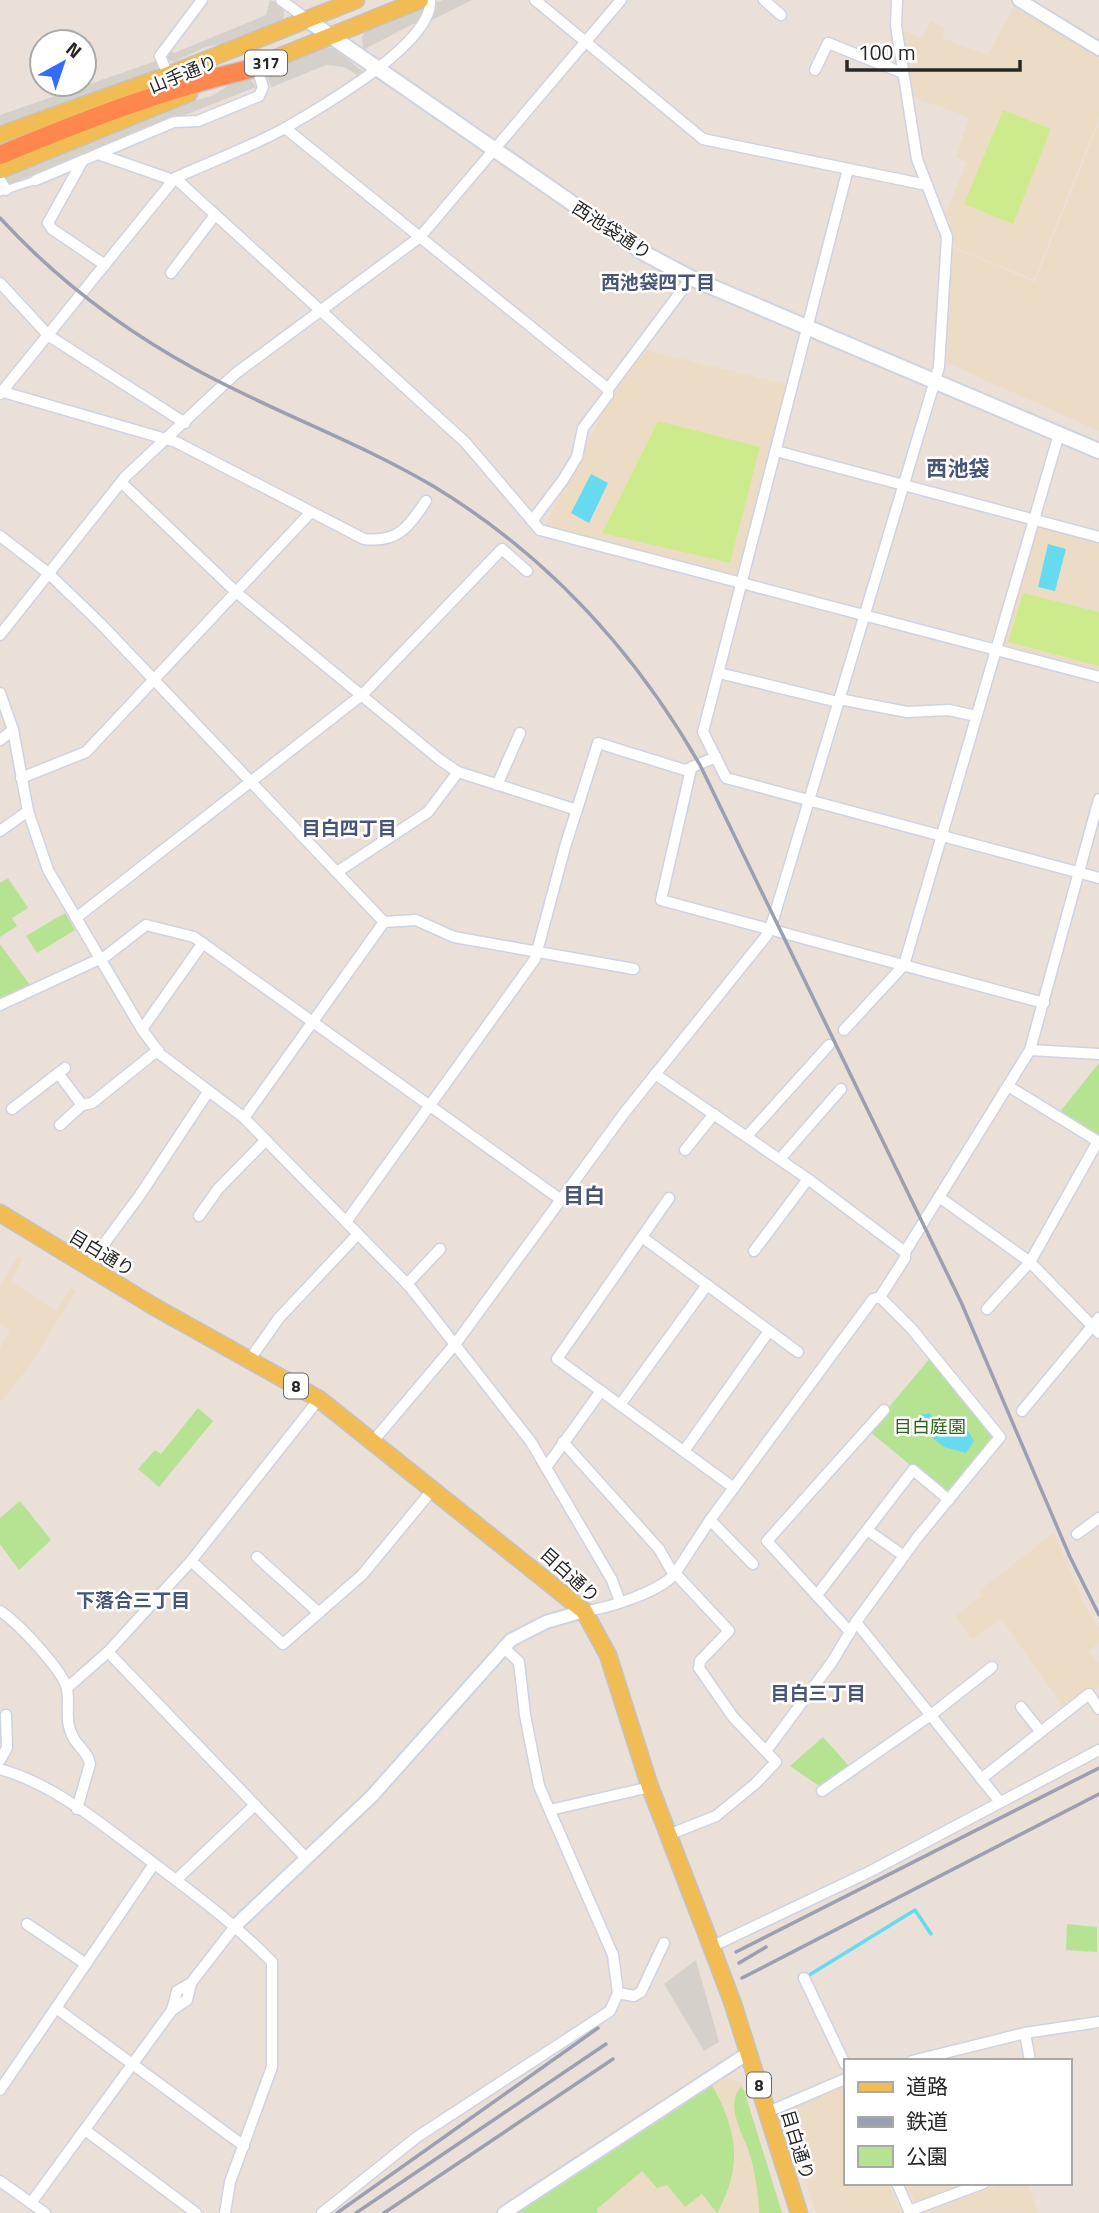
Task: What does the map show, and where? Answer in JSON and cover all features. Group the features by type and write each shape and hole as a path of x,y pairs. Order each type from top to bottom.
{"highway":[{"path":"0,155 104,111 190,83 253,67"}],"main road":[{"name":"山手通り","path":"0,170 168,75 356,0"},
{"name":"317","path":"253,67 332,38 420,0"},
{"name":"西池袋通り","path":"309,21 629,243 691,278 1099,451"},
{"name":"山手通り","path":"0,135 104,111"},
{"name":"目白通り","path":"0,1213 87,1267 319,1399 374,1440 584,1611 608,1655 650,1787 733,2004 799,2213"}],"street":[{"path":"168,75 160,56 202,0"},
{"path":"281,0 309,21"},
{"path":"425,502 415,519 385,541 364,539 167,439 0,392 49,336 174,179 285,128 376,70 425,21 430,0"},
{"path":"535,0 702,139 927,185"},
{"path":"0,635 121,482 235,374 420,237 621,0"},
{"path":"764,0 781,15"},
{"path":"374,1440 456,1343 560,1199 769,930 935,381 946,279 947,237 917,159 896,26 897,0"},
{"path":"1019,0 1099,50"},
{"path":"814,70 828,43 903,73"},
{"path":"2,187 36,180 174,122 198,121 259,96 263,88 253,67"},
{"path":"285,128 608,388"},
{"path":"98,153 174,179 465,442 540,530 1099,677"},
{"path":"83,160 48,223 52,229 105,265"},
{"path":"848,169 703,732 726,778 1099,878"},
{"path":"171,273 215,215"},
{"path":"533,521 577,457 583,428 608,394 608,388 691,278"},
{"path":"0,284 49,336 185,423"},
{"path":"844,1030 904,965 1059,434"},
{"path":"776,451 1099,537"},
{"path":"121,482 237,593 458,772 577,810"},
{"path":"20,778 86,752 312,512"},
{"path":"0,537 48,573 154,680 384,922"},
{"path":"76,918 363,694 502,549 527,571"},
{"path":"719,673 907,712 950,710 976,716"},
{"path":"0,693 13,730 28,811 48,870 142,1029 158,1051 244,1118 407,1284 456,1343 547,1465 612,1580 621,1602"},
{"path":"0,740 13,730"},
{"path":"497,785 520,733"},
{"path":"346,1222 538,953 598,743 691,769 716,757"},
{"path":"691,769 660,899 1044,1003"},
{"path":"337,872 428,812 458,772"},
{"path":"31,2203 172,2010 187,2000 191,1983 236,1925 388,1780 503,1647 517,1635 546,1622 584,1611 600,1610 668,1582 675,1574 710,1520 873,1299 880,1297 1030,1050 1099,799"},
{"path":"0,831 28,811"},
{"path":"384,922 416,920 454,937 634,969"},
{"path":"244,1118 384,922"},
{"path":"0,1005 99,959 146,925 194,937 560,1199"},
{"path":"142,1029 203,943"},
{"path":"747,1136 829,1045"},
{"path":"1030,1050 1099,1054"},
{"path":"60,1125 82,1105 92,1103 158,1051"},
{"path":"12,1109 62,1071 82,1105"},
{"path":"655,1074 780,1159 905,1252"},
{"path":"987,1309 1030,1262 1098,1142 1008,1086"},
{"path":"780,1159 841,1089"},
{"path":"87,1267 140,1195 208,1092"},
{"path":"685,1150 713,1114"},
{"path":"199,1216 218,1189 266,1140"},
{"path":"754,1251 808,1179"},
{"path":"939,1197 1030,1262 1095,1330"},
{"path":"669,1198 557,1359 734,1488"},
{"path":"250,1359 279,1318 358,1234"},
{"path":"642,1237 798,1352"},
{"path":"407,1284 440,1249"},
{"path":"620,1405 707,1285"},
{"path":"766,1751 904,1556 1000,1437 911,1328 880,1297"},
{"path":"1022,1411 1095,1330 1099,1318"},
{"path":"684,1451 769,1331"},
{"path":"547,1465 601,1391"},
{"path":"77,1809 90,1764 89,1758 72,1737 65,1701 67,1688 108,1652 191,1562 319,1399"},
{"path":"850,1632 767,1541 884,1410"},
{"path":"563,1442 659,1549 675,1574 729,1631 700,1661 699,1668 733,1717 776,1762 755,1784 716,1816 668,1835"},
{"path":"817,1595 913,1470 949,1500"},
{"path":"191,1562 280,1642 287,1642 362,1575 434,1488"},
{"path":"1077,1534 1099,1518"},
{"path":"710,1520 753,1564"},
{"path":"867,1530 904,1556"},
{"path":"257,1557 319,1613"},
{"path":"0,1611 15,1621 42,1651 67,1688"},
{"path":"856,1622 1000,1802"},
{"path":"322,2213 417,2137 611,2011 618,1993 613,1955 539,1786 525,1715 519,1662 503,1647"},
{"path":"108,1652 306,1858"},
{"path":"822,1791 931,1715 992,1667"},
{"path":"981,1779 1089,1694 1099,1709"},
{"path":"1021,1707 1040,1731"},
{"path":"0,1760 7,1748 6,1715"},
{"path":"713,1951 1099,1750"},
{"path":"0,1769 31,1782 77,1809 236,1925 272,1962 272,2067 230,2182 225,2213"},
{"path":"550,1810 650,1787"},
{"path":"176,1880 255,1805"},
{"path":"0,2090 154,1864"},
{"path":"27,1924 86,1964"},
{"path":"618,1993 634,1996 641,1992 664,1943"},
{"path":"804,1978 844,2062"},
{"path":"56,2008 244,2146"},
{"path":"920,2059 1025,2033 1099,2022"},
{"path":"1025,2033 1030,2059"},
{"path":"504,2213 748,2053"},
{"path":"768,2112 844,2079"},
{"path":"85,2130 196,2213"},
{"path":"0,2181 45,2213"},
{"path":"898,2185 910,2212 979,2185"}],"shaded area":[{"path":"270,0 283,6 284,16 280,23 229,43 205,47 174,62 167,59 167,49 174,53 266,15"},
{"path":"443,0 472,0 434,19 413,24 363,50 362,38 366,29"},
{"path":"1014,6 1099,57 1099,118 1035,277 1030,278 952,246 951,226 945,214 967,163 956,157 969,117 912,97 900,29 922,38 931,21 945,28 942,38 988,55"},
{"path":"322,47 334,48 363,72 359,76 344,67 326,65 272,87 267,77 273,67"},
{"path":"156,61 158,67 151,74 98,93 98,81"},
{"path":"249,77 256,87 0,188 0,178 173,106 212,96 237,80"},
{"path":"49,98 83,98 0,127 0,115"},
{"path":"1099,123 1099,431 945,362 951,247 1035,282"},
{"path":"646,350 788,385 739,576 544,527 610,398"},
{"path":"1038,524 1099,541 1099,671 1000,647"},
{"path":"18,1256 23,1259 11,1281 56,1311 71,1288 76,1291 28,1368 0,1402 0,1348 10,1332 0,1323 0,1286"},
{"path":"1054,1533 1085,1606 1099,1628 1099,1643 1089,1651 1099,1664 1099,1687 1091,1693 1088,1689 1063,1706 1001,1619 972,1640 955,1616 981,1596 978,1591"},
{"path":"696,1960 719,2042 704,2051 664,1984"},
{"path":"724,2078 742,2083 782,2213 516,2213"},
{"path":"844,2085 844,2185 889,2185 901,2213 816,2213 783,2111"},
{"path":"907,2185 966,2185 916,2204"},
{"path":"1000,2185 1029,2185 1038,2213 921,2213"}],"green space":[{"path":"1003,110 1051,129 1013,224 964,204"},
{"path":"658,421 760,447 730,563 602,533"},
{"path":"1023,593 1099,612 1099,666 1008,642"},
{"path":"8,878 28,908 12,918 17,926 0,937 0,883"},
{"path":"65,913 75,930 37,953 26,936"},
{"path":"0,944 30,985 0,998"},
{"path":"1099,1063 1099,1138 1059,1113"},
{"name":"目白庭園","path":"931,1357 998,1438 949,1497 869,1431"},
{"path":"198,1408 213,1421 159,1487 138,1469 155,1450 161,1454"},
{"path":"20,1501 51,1540 19,1570 0,1544 0,1518"},
{"path":"823,1737 849,1766 822,1788 790,1766"},
{"path":"1067,1924 1097,1927 1097,1952 1066,1950"},
{"path":"711,2083 727,2116 734,2148 731,2179 717,2213 702,2194 685,2207 667,2185 657,2188 642,2171 597,2209 598,2213 516,2213"},
{"path":"741,2087 782,2213 759,2213 752,2164 735,2113 736,2095"}],"water":[{"path":"591,474 608,483 589,523 571,513"},
{"path":"1048,544 1066,549 1055,591 1038,587"},
{"path":"929,1413 936,1420 956,1422 964,1426 974,1441 966,1453 944,1447 919,1427 921,1415"}],"waterway":[{"path":"806,1977 915,1910 931,1934"}],"railway":[{"path":"0,218 44,262 92,302 168,354 225,385 404,470 474,513 550,574 617,644 674,723 700,765 961,1302 1070,1557 1099,1615"},
{"path":"736,1952 1099,1768"},
{"path":"742,1978 1099,1794"},
{"path":"739,1963 766,1947"},
{"path":"337,2213 598,2028"},
{"path":"356,2213 606,2044"},
{"path":"384,2213 613,2059"}],"district":[{"name":"西池袋四丁目","path":"658,281"},
{"name":"西池袋","path":"958,468"},
{"name":"目白四丁目","path":"349,827"},
{"name":"目白","path":"584,1195"},
{"name":"下落合三丁目","path":"133,1599"},
{"name":"目白三丁目","path":"818,1692"}]}
